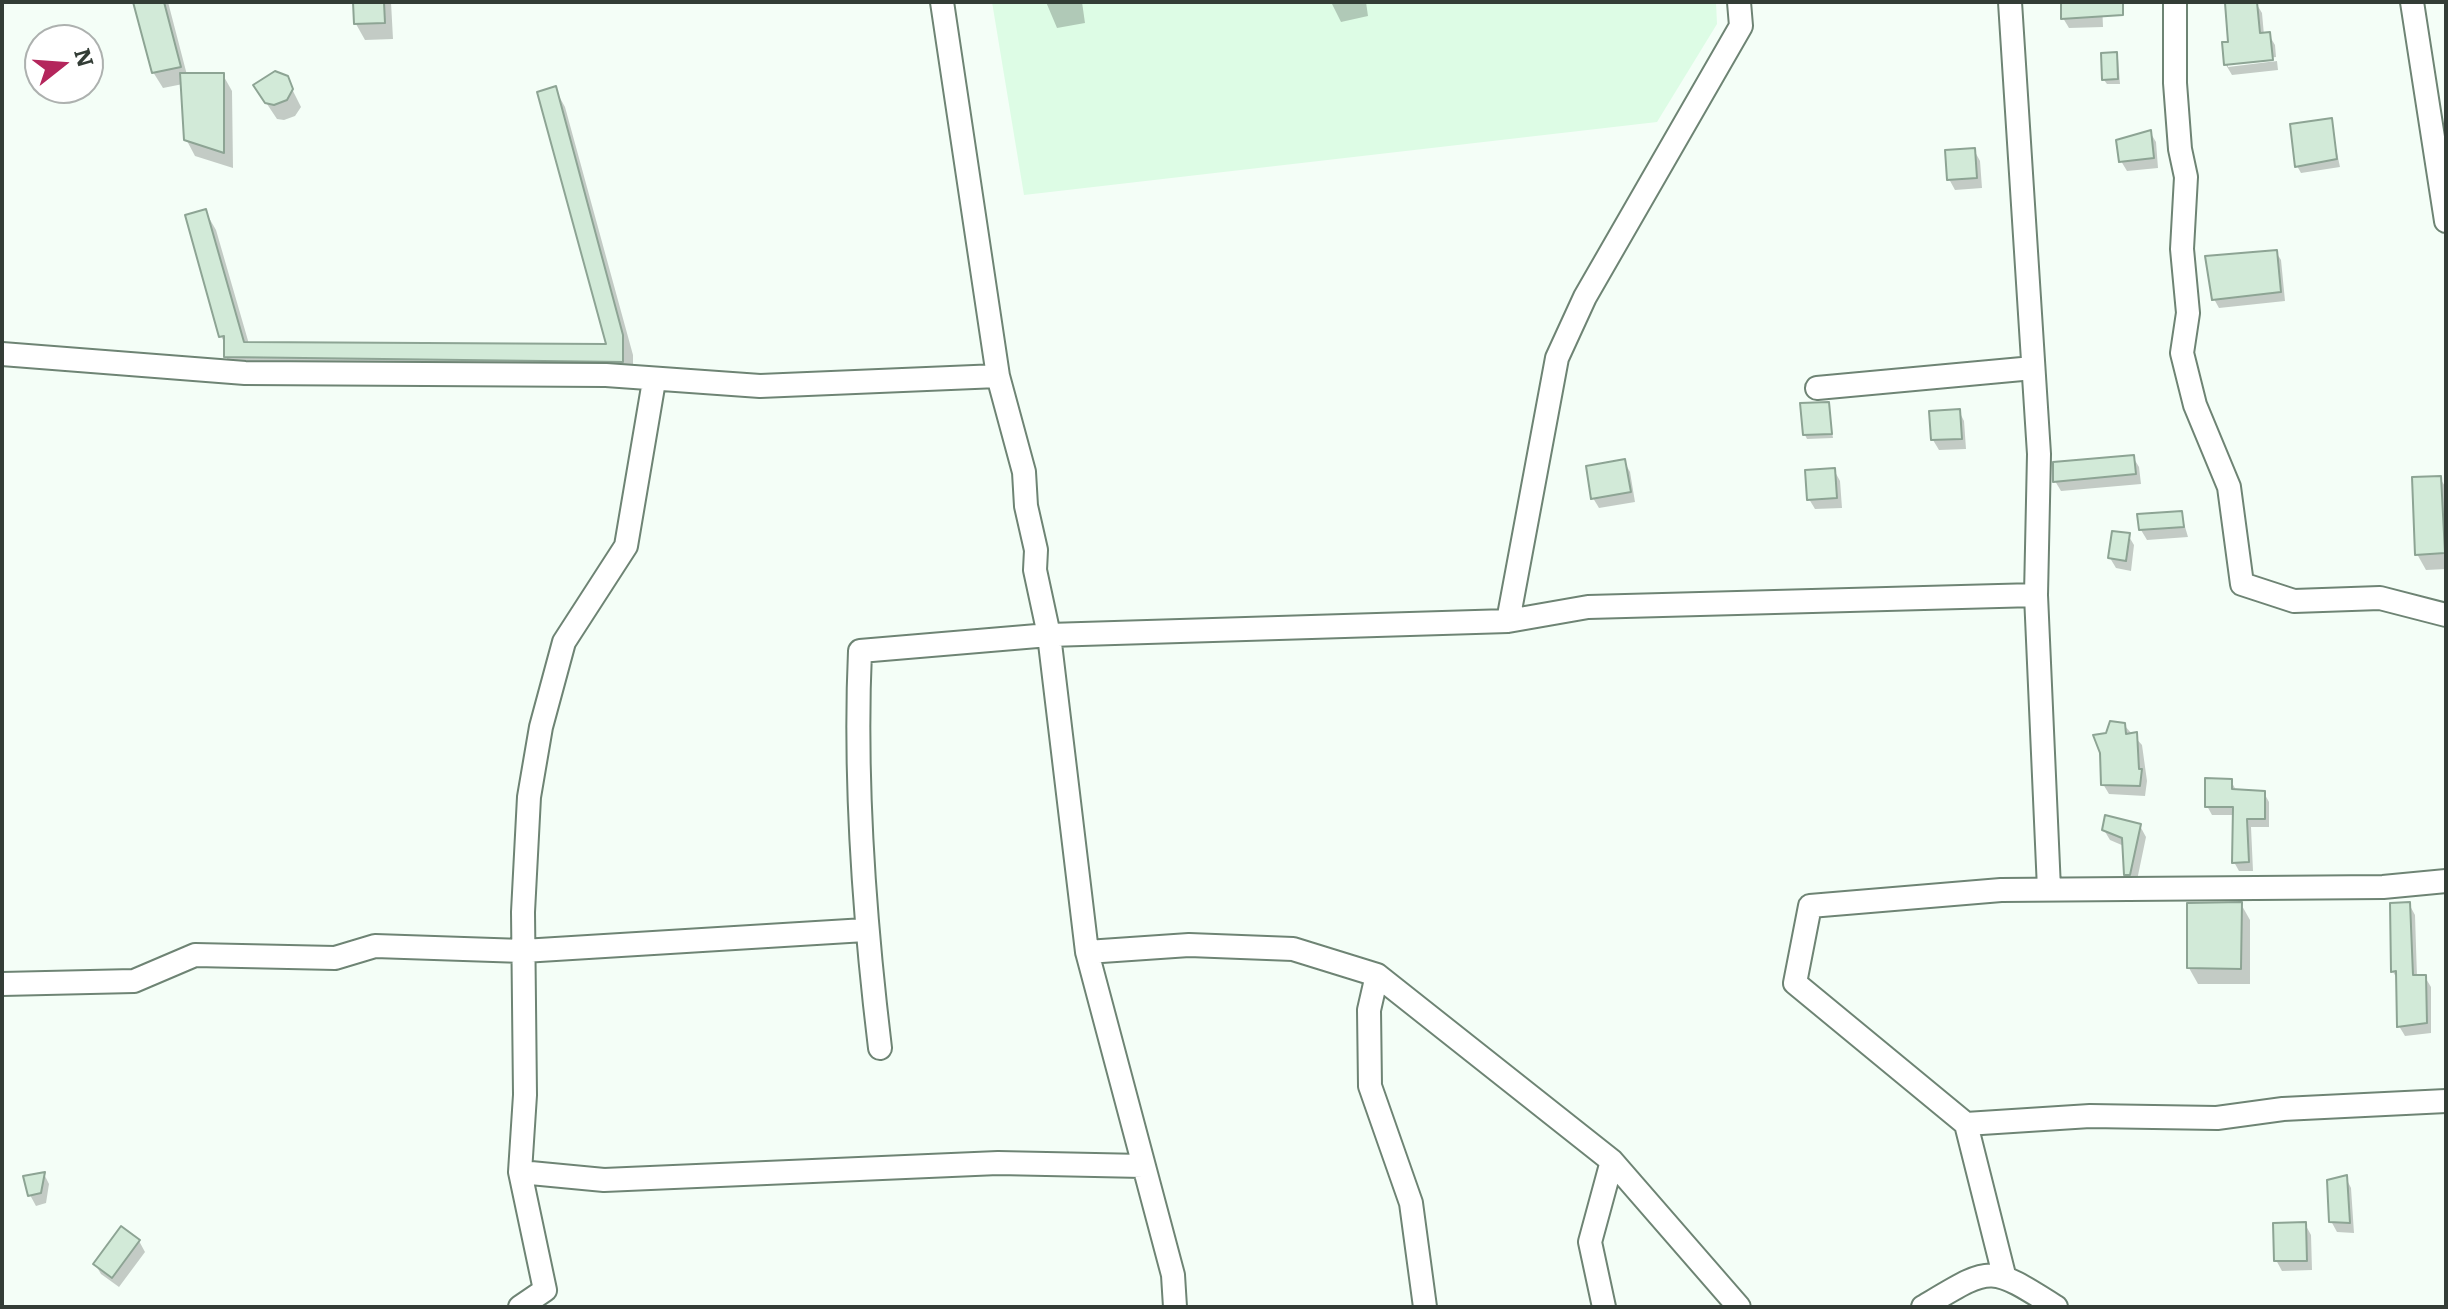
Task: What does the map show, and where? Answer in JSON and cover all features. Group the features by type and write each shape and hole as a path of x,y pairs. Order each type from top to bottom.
{"street":[{"path":"942,2 998,376 1024,472 1026,506 1036,550 1035,570 1049,635 1087,952 1173,1275 1175,1307"},
{"path":"1508,621 1557,358 1585,297 1741,26 1739,2"},
{"path":"2010,2 2039,454 2036,595 2049,889"},
{"path":"2175,2 2175,83 2180,149 2186,177 2182,249 2188,313 2182,353 2195,405 2229,487 2242,584 2294,601 2380,598 2446,615"},
{"path":"2412,2 2446,221"},
{"path":"2,354 245,373 606,375 654,381 760,386 998,376"},
{"path":"1817,388 2033,368"},
{"path":"520,1307 545,1290 520,1172 525,1095 523,951 529,797 541,727 564,642 626,546 654,381"},
{"path":"880,1048 865,930 856,742 860,651 1049,635 1508,621 1588,607 2036,595"},
{"path":"2004,1275 1966,1124 1795,983 1810,906 2049,889 2383,887 2446,881"},
{"path":"2,984 134,981 195,955 335,958 375,946 523,951 865,930"},
{"path":"1087,952 1189,945 1293,949 1377,975 1612,1161 1739,1307"},
{"path":"1377,975 1369,1010 1370,1086 1411,1203 1425,1307"},
{"path":"1966,1124 2090,1116 2217,1118 2283,1109 2446,1101"},
{"path":"1604,1307 1590,1242 1612,1161"},
{"path":"520,1172 604,1180 998,1163 1143,1166"},
{"path":"1923,1307 1974,1277 2004,1275 2056,1307"}],"shaded area":[{"path":"992,2 1716,2 1717,24 1657,122 1024,195"}],"building":[{"path":"133,2 164,2 181,67 152,73"},
{"path":"353,2 384,2 385,23 354,24"},
{"path":"2061,2 2123,2 2123,15 2061,19"},
{"path":"2257,2 2260,33 2270,32 2273,60 2224,65 2222,42 2228,42 2225,3"},
{"path":"2117,52 2118,79 2102,80 2101,53"},
{"path":"275,71 288,76 293,89 287,100 274,105 265,103 253,85"},
{"path":"180,73 224,73 224,153 184,140"},
{"path":"556,86 623,335 623,362 224,357 224,336 219,337 185,215 206,209 244,342 606,344 537,92"},
{"path":"2332,118 2337,159 2295,167 2290,124"},
{"path":"2151,130 2154,158 2119,162 2116,140"},
{"path":"1975,148 1977,178 1947,180 1945,150"},
{"path":"2277,250 2281,292 2212,300 2205,256"},
{"path":"1829,402 1832,434 1803,435 1800,403"},
{"path":"1960,409 1962,439 1931,440 1929,411"},
{"path":"2134,455 2136,474 2053,482 2053,462"},
{"path":"1625,459 1631,492 1591,499 1586,466"},
{"path":"1835,468 1837,498 1807,500 1805,470"},
{"path":"2441,476 2445,553 2415,555 2412,477"},
{"path":"2182,511 2184,527 2139,530 2137,514"},
{"path":"2112,531 2130,533 2126,561 2108,558"},
{"path":"2110,721 2125,723 2126,734 2137,732 2139,769 2142,769 2140,786 2101,785 2100,753 2093,735 2106,733"},
{"path":"2205,778 2232,779 2232,789 2265,791 2265,819 2247,819 2249,862 2232,863 2233,807 2205,807"},
{"path":"2105,815 2141,824 2130,875 2124,875 2122,838 2102,830"},
{"path":"2242,902 2241,969 2187,968 2187,903"},
{"path":"2410,902 2413,975 2426,975 2427,1023 2397,1027 2396,971 2391,972 2390,903"},
{"path":"45,1172 41,1193 28,1196 23,1176"},
{"path":"2347,1175 2350,1223 2329,1222 2327,1180"},
{"path":"2306,1222 2307,1261 2274,1261 2273,1223"},
{"path":"121,1226 140,1240 112,1278 93,1264"}]}
